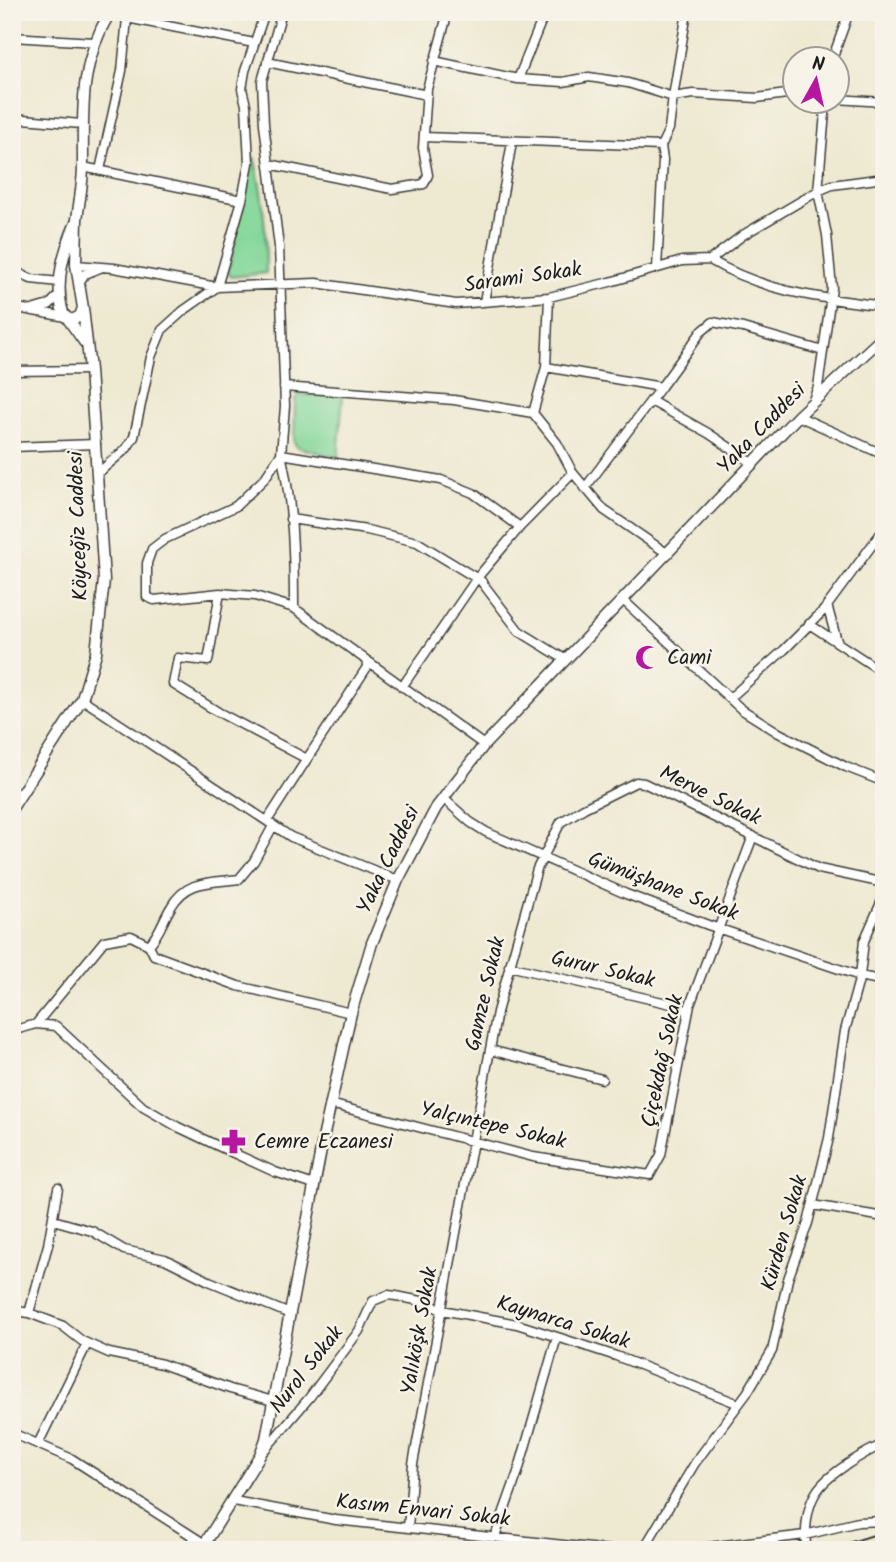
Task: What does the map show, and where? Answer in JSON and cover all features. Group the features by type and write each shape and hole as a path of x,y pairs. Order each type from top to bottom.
{"main road":[{"path":"846,1550 884,1538"},
{"path":"878,1550 884,1548"}],"street":[{"path":"61,270 66,264 76,265 77,220 83,167 81,124 85,81 94,42 110,12"},
{"path":"98,473 128,448 134,437 151,357 162,330 183,310 218,287 242,200 249,163 246,106 242,89 265,12"},
{"path":"282,12 262,81 279,247 284,387 281,454 287,479 294,608"},
{"path":"269,164 393,189 424,184 429,175 423,148 427,95 448,12"},
{"path":"518,79 545,12"},
{"path":"657,268 663,160 661,146 669,129 687,12"},
{"path":"837,46 849,12"},
{"path":"100,170 122,71 128,15 254,43"},
{"path":"12,37 94,42"},
{"path":"434,61 518,79 563,82 589,77 628,83 673,97 693,94 757,98 780,95"},
{"path":"267,62 427,95"},
{"path":"850,100 884,102"},
{"path":"811,406 818,387 830,299 831,270 818,191 825,116"},
{"path":"12,118 81,124"},
{"path":"424,137 661,146"},
{"path":"484,302 512,142"},
{"path":"83,167 242,200"},
{"path":"884,178 832,185 818,191 743,235 710,260 757,284 793,293 884,306"},
{"path":"67,318 59,282 67,245 77,220"},
{"name":"Sarami Sokak","path":"76,265 218,287 316,283 456,304 549,297 682,261 710,260"},
{"name":"Köyceğiz Caddesi","path":"12,808 82,699 96,653 104,580 90,370 76,265"},
{"path":"80,281 89,272 102,267"},
{"path":"12,270 38,281 59,282"},
{"path":"29,310 49,305 60,294"},
{"path":"533,413 546,367 549,297"},
{"path":"12,307 67,318 78,318 83,308"},
{"name":"Köyceğiz Caddesi","path":"67,318 87,347"},
{"path":"585,488 701,332 713,322 823,351"},
{"name":"Yaka Caddesi","path":"203,1547 234,1501 260,1455 273,1401 330,1104 351,1013 372,943 398,880 443,797 484,745 798,416 884,336"},
{"path":"822,361 829,374 841,377"},
{"path":"546,367 661,387"},
{"path":"12,371 90,370"},
{"path":"284,387 454,400 533,413 557,443 573,473 604,510 668,554"},
{"path":"651,401 708,433 754,464"},
{"path":"798,416 884,455"},
{"path":"12,447 96,444"},
{"path":"281,454 441,480 473,493 520,527"},
{"path":"281,454 265,478 236,506 165,539 152,549 146,563 146,597 153,600 220,593 255,596 294,608 484,745"},
{"path":"402,687 477,578 520,527 573,473"},
{"path":"290,519 367,530 417,542 477,578 519,631 566,660"},
{"path":"730,698 827,605 884,529"},
{"path":"12,569 12,588"},
{"path":"220,593 208,661 178,658 173,684 218,712 307,759"},
{"path":"623,600 741,709 779,733 846,767 884,782"},
{"path":"827,605 837,641"},
{"path":"809,624 884,673"},
{"path":"149,945 159,935 171,907 184,889 199,884 239,879 254,861 270,824 307,759 369,663"},
{"path":"82,699 291,837 398,880"},
{"name":"Merve Sokak","path":"542,856 561,822 636,782 656,787 819,869 884,883"},
{"name":"Gümüşhane Sokak","path":"443,797 478,827 626,894 719,929 860,976 884,981"},
{"name":"Çiçekdağ Sokak","path":"650,1175 661,1155 688,1011 753,836"},
{"name":"Gamze Sokak","path":"472,1141 509,966 542,856"},
{"name":"Kürden Sokak","path":"643,1550 695,1463 739,1404 772,1351 788,1279 813,1205 829,1138 845,1031 860,976 864,942 884,896"},
{"path":"36,1024 104,941 131,936 149,945 154,955 238,986 351,1013"},
{"name":"Gurur Sokak","path":"509,966 671,1004 688,1011"},
{"path":"12,1031 36,1024 56,1026 143,1107 178,1127 275,1172 314,1185"},
{"path":"490,1050 602,1080"},
{"name":"Yalçıntepe Sokak","path":"330,1104 533,1157 650,1175"},
{"name":"Yalıköşk Sokak","path":"408,1528 413,1464 472,1141"},
{"path":"29,1313 53,1220 58,1188"},
{"path":"813,1205 884,1217"},
{"path":"53,1220 92,1231 124,1250 165,1259 209,1281 290,1314"},
{"name":"Kaynarca Sokak","path":"373,1301 388,1295 421,1301 442,1310 517,1324 617,1356 739,1404"},
{"name":"Nurol Sokak","path":"260,1455 309,1398 359,1331 373,1301"},
{"path":"12,1310 29,1313 63,1326 88,1344 109,1353 162,1364 230,1389 273,1401"},
{"path":"495,1537 518,1472 556,1337"},
{"path":"37,1444 88,1344"},
{"path":"12,1433 72,1459 203,1547"},
{"path":"806,1550 808,1515 817,1491 854,1459 884,1444"},
{"name":"Kasım Envari Sokak","path":"234,1501 336,1520 609,1550"},
{"path":"685,1550 805,1535 858,1522 884,1521"}],"green space":[{"path":"254,157 264,215 266,273 231,277 228,272"},
{"path":"299,395 343,395 338,458 297,447 294,442 295,400"}],"place":[{"name":"Cami","path":"647,658"},
{"name":"Cemre Eczanesi","path":"234,1142"}]}
